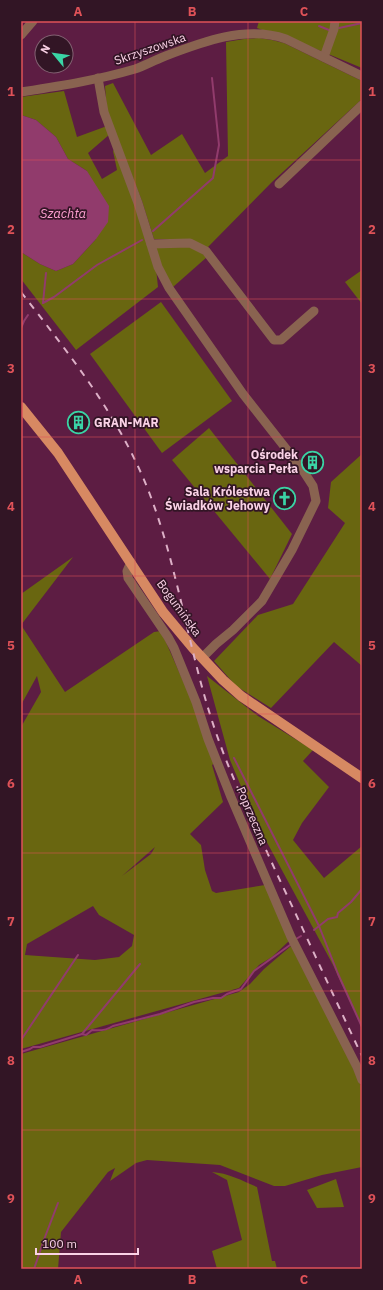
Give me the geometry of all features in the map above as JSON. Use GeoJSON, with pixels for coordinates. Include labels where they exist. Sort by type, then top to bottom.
{"type":"FeatureCollection","features":[{"type":"Feature","properties":{"kind":"main road","name":"Bogumińska"},"geometry":{"type":"LineString","coordinates":[[21,407],[58,453],[168,619],[202,658],[241,696],[362,778]]}},
{"type":"Feature","properties":{"kind":"street"},"geometry":{"type":"LineString","coordinates":[[21,35],[33,21]]}},
{"type":"Feature","properties":{"kind":"street"},"geometry":{"type":"LineString","coordinates":[[324,57],[334,29],[335,21]]}},
{"type":"Feature","properties":{"kind":"street","name":"Skrzyszowska"},"geometry":{"type":"LineString","coordinates":[[21,92],[98,78],[136,68],[211,40],[246,33],[263,33],[286,39],[362,76]]}},
{"type":"Feature","properties":{"kind":"street"},"geometry":{"type":"LineString","coordinates":[[98,78],[104,112],[138,203],[158,267],[169,288],[243,394],[302,468],[313,486],[316,501],[292,550],[262,601],[202,658]]}},
{"type":"Feature","properties":{"kind":"street"},"geometry":{"type":"LineString","coordinates":[[279,184],[362,105]]}},
{"type":"Feature","properties":{"kind":"street"},"geometry":{"type":"LineString","coordinates":[[151,244],[190,243],[206,251],[274,340],[281,340],[314,312]]}},
{"type":"Feature","properties":{"kind":"street","name":"Poprzeczna"},"geometry":{"type":"LineString","coordinates":[[131,562],[127,571],[128,578],[174,648],[196,702],[231,797],[285,923],[357,1067],[362,1080]]}},
{"type":"Feature","properties":{"kind":"shaded area"},"geometry":{"type":"Polygon","coordinates":[[[259,21],[362,21],[362,68],[316,49],[257,28],[259,21]]]}},
{"type":"Feature","properties":{"kind":"shaded area"},"geometry":{"type":"Polygon","coordinates":[[[259,38],[284,43],[362,81],[362,99],[272,182],[207,248],[190,239],[154,239],[142,201],[107,112],[105,86],[113,83],[151,155],[182,134],[205,173],[228,156],[226,42],[259,38]]]}},
{"type":"Feature","properties":{"kind":"shaded area"},"geometry":{"type":"Polygon","coordinates":[[[64,91],[77,137],[107,126],[110,134],[88,153],[102,179],[117,170],[113,151],[116,148],[156,268],[158,287],[76,350],[21,279],[21,252],[40,264],[56,271],[73,264],[96,239],[87,171],[68,159],[56,137],[36,120],[21,115],[21,97],[64,91]]]}},
{"type":"Feature","properties":{"kind":"shaded area"},"geometry":{"type":"Polygon","coordinates":[[[190,245],[207,257],[173,287],[161,266],[155,248],[190,245]]]}},
{"type":"Feature","properties":{"kind":"shaded area"},"geometry":{"type":"Polygon","coordinates":[[[362,270],[362,304],[345,282],[362,270]]]}},
{"type":"Feature","properties":{"kind":"shaded area"},"geometry":{"type":"Polygon","coordinates":[[[161,302],[232,401],[162,453],[90,354],[161,302]]]}},
{"type":"Feature","properties":{"kind":"shaded area"},"geometry":{"type":"Polygon","coordinates":[[[209,428],[292,534],[270,579],[172,460],[209,428]]]}},
{"type":"Feature","properties":{"kind":"shaded area"},"geometry":{"type":"Polygon","coordinates":[[[362,454],[362,666],[334,642],[271,708],[236,686],[214,661],[258,615],[293,604],[345,523],[328,508],[331,482],[362,454]]]}},
{"type":"Feature","properties":{"kind":"shaded area"},"geometry":{"type":"Polygon","coordinates":[[[73,557],[21,625],[21,594],[73,557]]]}},
{"type":"Feature","properties":{"kind":"shaded area"},"geometry":{"type":"Polygon","coordinates":[[[21,625],[65,692],[154,632],[161,631],[191,699],[215,763],[212,765],[223,802],[190,834],[201,845],[205,870],[212,891],[216,893],[265,885],[289,941],[272,957],[259,965],[239,988],[21,1049],[21,727],[41,692],[37,676],[21,705],[21,625]],[[155,847],[122,876],[151,854],[155,847]],[[93,906],[27,944],[25,955],[95,960],[119,957],[132,946],[134,935],[99,915],[93,906]]]}},
{"type":"Feature","properties":{"kind":"shaded area"},"geometry":{"type":"Polygon","coordinates":[[[207,676],[258,716],[313,750],[303,761],[329,787],[302,823],[293,840],[324,878],[362,846],[362,1028],[333,965],[256,822],[230,760],[207,676]]]}},
{"type":"Feature","properties":{"kind":"shaded area"},"geometry":{"type":"Polygon","coordinates":[[[291,946],[347,1055],[362,1088],[362,1167],[322,1175],[285,1186],[274,1186],[220,1165],[147,1160],[136,1163],[110,1181],[115,1168],[108,1172],[61,1232],[58,1269],[21,1269],[21,1054],[239,992],[250,984],[264,969],[291,946]]]}},
{"type":"Feature","properties":{"kind":"shaded area"},"geometry":{"type":"Polygon","coordinates":[[[212,1172],[230,1176],[257,1187],[272,1261],[275,1261],[277,1269],[217,1269],[212,1251],[242,1240],[227,1180],[212,1172]]]}},
{"type":"Feature","properties":{"kind":"shaded area"},"geometry":{"type":"Polygon","coordinates":[[[336,1179],[344,1207],[317,1208],[307,1190],[336,1179]]]}},
{"type":"Feature","properties":{"kind":"water","name":"Szachta"},"geometry":{"type":"Polygon","coordinates":[[[21,115],[36,120],[56,137],[68,159],[87,171],[109,206],[108,222],[96,239],[73,264],[56,271],[40,264],[21,252],[21,115]]]}},
{"type":"Feature","properties":{"kind":"waterway"},"geometry":{"type":"LineString","coordinates":[[339,28],[362,23]]}},
{"type":"Feature","properties":{"kind":"waterway"},"geometry":{"type":"LineString","coordinates":[[319,26],[329,30]]}},
{"type":"Feature","properties":{"kind":"waterway"},"geometry":{"type":"LineString","coordinates":[[153,231],[213,178],[219,145],[212,78]]}},
{"type":"Feature","properties":{"kind":"waterway"},"geometry":{"type":"LineString","coordinates":[[43,303],[54,297],[97,265],[142,240]]}},
{"type":"Feature","properties":{"kind":"waterway"},"geometry":{"type":"LineString","coordinates":[[43,303],[46,273]]}},
{"type":"Feature","properties":{"kind":"waterway"},"geometry":{"type":"LineString","coordinates":[[21,328],[28,315]]}},
{"type":"Feature","properties":{"kind":"waterway"},"geometry":{"type":"LineString","coordinates":[[234,758],[319,926],[338,974],[362,1027]]}},
{"type":"Feature","properties":{"kind":"waterway"},"geometry":{"type":"LineString","coordinates":[[314,930],[328,919],[337,917],[338,913],[351,902],[362,889]]}},
{"type":"Feature","properties":{"kind":"waterway"},"geometry":{"type":"LineString","coordinates":[[296,939],[301,936]]}},
{"type":"Feature","properties":{"kind":"waterway"},"geometry":{"type":"LineString","coordinates":[[21,1052],[33,1047],[40,1047],[82,1034],[86,1035],[92,1030],[106,1029],[160,1014],[194,1002],[221,998],[241,989],[254,971],[290,945]]}},
{"type":"Feature","properties":{"kind":"waterway"},"geometry":{"type":"LineString","coordinates":[[21,1040],[78,955]]}},
{"type":"Feature","properties":{"kind":"waterway"},"geometry":{"type":"LineString","coordinates":[[82,1034],[140,964]]}},
{"type":"Feature","properties":{"kind":"waterway"},"geometry":{"type":"LineString","coordinates":[[34,1269],[58,1203]]}},
{"type":"Feature","properties":{"kind":"railway"},"geometry":{"type":"LineString","coordinates":[[21,292],[91,385],[107,409],[135,460],[147,487],[168,550],[200,680],[209,712],[226,760],[276,872],[362,1056]]}},
{"type":"Feature","properties":{"kind":"place","name":"GRAN-MAR"},"geometry":{"type":"Point","coordinates":[79,423]}},
{"type":"Feature","properties":{"kind":"place","name":"Ośrodek wsparcia Perła"},"geometry":{"type":"Point","coordinates":[313,462]}},
{"type":"Feature","properties":{"kind":"place","name":"Sala Królestwa Świadków Jehowy"},"geometry":{"type":"Point","coordinates":[285,499]}}]}
